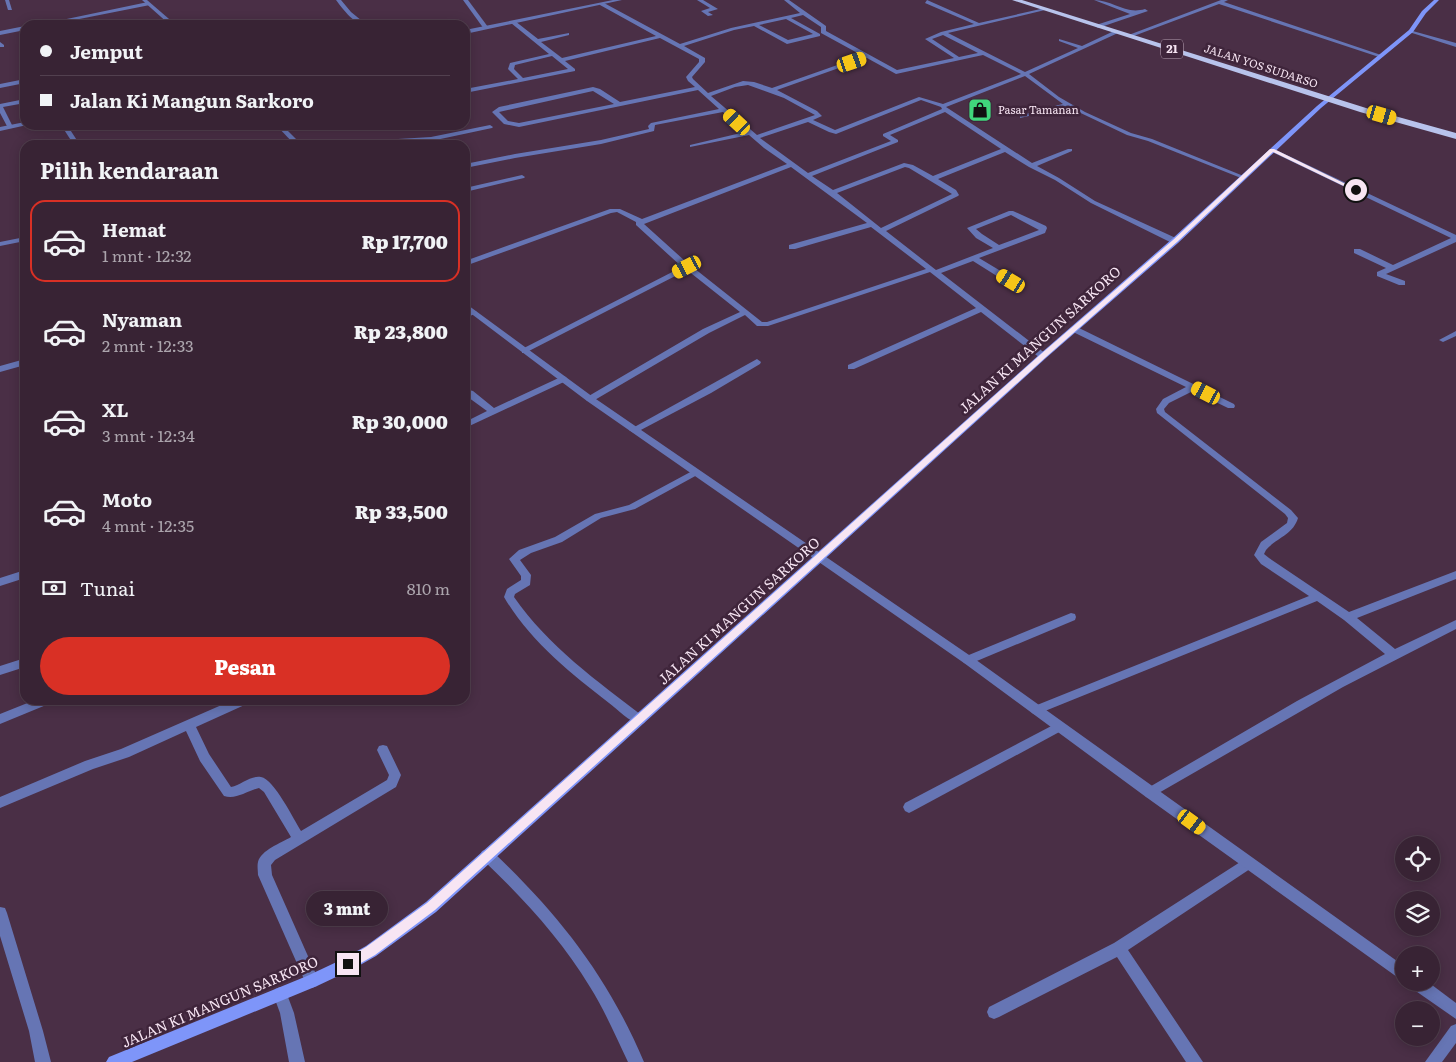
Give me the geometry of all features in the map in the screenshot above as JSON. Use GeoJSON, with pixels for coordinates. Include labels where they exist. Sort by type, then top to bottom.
{"type":"FeatureCollection","features":[{"type":"Feature","properties":{"kind":"highway","name":"JALAN YOS SUDARSO"},"geometry":{"type":"LineString","coordinates":[[1015,0],[1329,99]]}},
{"type":"Feature","properties":{"kind":"highway","name":"21"},"geometry":{"type":"LineString","coordinates":[[1329,99],[1456,136]]}},
{"type":"Feature","properties":{"kind":"main road","name":"JALAN KI MANGUN SARKORO"},"geometry":{"type":"LineString","coordinates":[[114,1062],[312,981],[370,951],[431,907],[821,558],[1043,356],[1175,241],[1272,150],[1410,31],[1424,12],[1437,0]]}},
{"type":"Feature","properties":{"kind":"street"},"geometry":{"type":"LineString","coordinates":[[7,0],[10,9]]}},
{"type":"Feature","properties":{"kind":"street"},"geometry":{"type":"LineString","coordinates":[[338,0],[358,20]]}},
{"type":"Feature","properties":{"kind":"street"},"geometry":{"type":"LineString","coordinates":[[465,0],[486,28]]}},
{"type":"Feature","properties":{"kind":"street"},"geometry":{"type":"LineString","coordinates":[[470,31],[620,0]]}},
{"type":"Feature","properties":{"kind":"street"},"geometry":{"type":"LineString","coordinates":[[699,0],[715,9],[704,11],[710,15]]}},
{"type":"Feature","properties":{"kind":"street"},"geometry":{"type":"LineString","coordinates":[[786,0],[824,27],[823,32],[896,72],[984,53]]}},
{"type":"Feature","properties":{"kind":"street"},"geometry":{"type":"LineString","coordinates":[[1096,0],[1134,14]]}},
{"type":"Feature","properties":{"kind":"street"},"geometry":{"type":"LineString","coordinates":[[1129,36],[1227,0]]}},
{"type":"Feature","properties":{"kind":"street"},"geometry":{"type":"LineString","coordinates":[[63,20],[146,1],[167,20]]}},
{"type":"Feature","properties":{"kind":"street"},"geometry":{"type":"LineString","coordinates":[[927,2],[978,24]]}},
{"type":"Feature","properties":{"kind":"street"},"geometry":{"type":"LineString","coordinates":[[1221,3],[1381,56]]}},
{"type":"Feature","properties":{"kind":"street"},"geometry":{"type":"LineString","coordinates":[[602,4],[703,60],[689,78],[752,136],[832,193],[1043,356]]}},
{"type":"Feature","properties":{"kind":"street"},"geometry":{"type":"LineString","coordinates":[[959,59],[928,39],[978,24],[1043,9]]}},
{"type":"Feature","properties":{"kind":"street"},"geometry":{"type":"LineString","coordinates":[[1098,26],[1145,11]]}},
{"type":"Feature","properties":{"kind":"street"},"geometry":{"type":"LineString","coordinates":[[679,46],[754,24],[801,14]]}},
{"type":"Feature","properties":{"kind":"street"},"geometry":{"type":"LineString","coordinates":[[754,24],[787,42],[818,35],[786,17]]}},
{"type":"Feature","properties":{"kind":"street"},"geometry":{"type":"LineString","coordinates":[[470,90],[573,70],[513,22]]}},
{"type":"Feature","properties":{"kind":"street"},"geometry":{"type":"LineString","coordinates":[[0,33],[20,29]]}},
{"type":"Feature","properties":{"kind":"street"},"geometry":{"type":"LineString","coordinates":[[1410,31],[1456,45]]}},
{"type":"Feature","properties":{"kind":"street"},"geometry":{"type":"LineString","coordinates":[[807,176],[896,142],[885,135],[1116,32]]}},
{"type":"Feature","properties":{"kind":"street"},"geometry":{"type":"LineString","coordinates":[[537,41],[567,34]]}},
{"type":"Feature","properties":{"kind":"street"},"geometry":{"type":"LineString","coordinates":[[943,34],[1025,74],[1068,105],[1129,134],[1150,140],[1243,177]]}},
{"type":"Feature","properties":{"kind":"street"},"geometry":{"type":"LineString","coordinates":[[562,60],[661,36]]}},
{"type":"Feature","properties":{"kind":"street"},"geometry":{"type":"LineString","coordinates":[[1061,40],[1081,47]]}},
{"type":"Feature","properties":{"kind":"street"},"geometry":{"type":"LineString","coordinates":[[521,79],[511,69],[512,64],[554,54]]}},
{"type":"Feature","properties":{"kind":"street"},"geometry":{"type":"LineString","coordinates":[[770,91],[868,56]]}},
{"type":"Feature","properties":{"kind":"street"},"geometry":{"type":"LineString","coordinates":[[0,80],[11,79],[15,83]]}},
{"type":"Feature","properties":{"kind":"street"},"geometry":{"type":"LineString","coordinates":[[0,86],[20,82]]}},
{"type":"Feature","properties":{"kind":"street"},"geometry":{"type":"LineString","coordinates":[[692,146],[752,136],[818,116],[816,112],[747,82],[707,95]]}},
{"type":"Feature","properties":{"kind":"street"},"geometry":{"type":"LineString","coordinates":[[618,104],[598,90],[593,89],[499,109],[495,112],[506,122],[514,125],[699,88]]}},
{"type":"Feature","properties":{"kind":"street"},"geometry":{"type":"LineString","coordinates":[[808,120],[836,132],[922,98],[944,108],[1005,150],[1108,211],[1175,241]]}},
{"type":"Feature","properties":{"kind":"street"},"geometry":{"type":"LineString","coordinates":[[10,127],[0,106],[20,102]]}},
{"type":"Feature","properties":{"kind":"street"},"geometry":{"type":"LineString","coordinates":[[1022,117],[1068,105]]}},
{"type":"Feature","properties":{"kind":"street"},"geometry":{"type":"LineString","coordinates":[[470,165],[514,156],[545,153],[624,137],[652,130],[651,126],[654,124],[724,110]]}},
{"type":"Feature","properties":{"kind":"street"},"geometry":{"type":"LineString","coordinates":[[0,130],[20,125]]}},
{"type":"Feature","properties":{"kind":"street"},"geometry":{"type":"LineString","coordinates":[[424,140],[490,127]]}},
{"type":"Feature","properties":{"kind":"street"},"geometry":{"type":"LineString","coordinates":[[284,130],[294,140]]}},
{"type":"Feature","properties":{"kind":"street"},"geometry":{"type":"LineString","coordinates":[[933,179],[1005,150]]}},
{"type":"Feature","properties":{"kind":"street"},"geometry":{"type":"LineString","coordinates":[[1031,166],[1070,150]]}},
{"type":"Feature","properties":{"kind":"street"},"geometry":{"type":"LineString","coordinates":[[1272,150],[1456,239]]}},
{"type":"Feature","properties":{"kind":"street"},"geometry":{"type":"LineString","coordinates":[[470,262],[610,211],[618,210],[640,222],[791,165]]}},
{"type":"Feature","properties":{"kind":"street"},"geometry":{"type":"LineString","coordinates":[[832,193],[904,165],[911,166],[956,195],[880,231]]}},
{"type":"Feature","properties":{"kind":"street"},"geometry":{"type":"LineString","coordinates":[[470,189],[522,177]]}},
{"type":"Feature","properties":{"kind":"street"},"geometry":{"type":"LineString","coordinates":[[640,222],[639,226],[687,267],[760,324],[768,324],[974,258],[999,248],[1043,228],[1011,212],[971,228],[979,236],[999,248]]}},
{"type":"Feature","properties":{"kind":"street"},"geometry":{"type":"LineString","coordinates":[[792,247],[872,224]]}},
{"type":"Feature","properties":{"kind":"street"},"geometry":{"type":"LineString","coordinates":[[1402,283],[1380,274],[1456,239]]}},
{"type":"Feature","properties":{"kind":"street"},"geometry":{"type":"LineString","coordinates":[[0,244],[20,240]]}},
{"type":"Feature","properties":{"kind":"street"},"geometry":{"type":"LineString","coordinates":[[1357,251],[1392,268]]}},
{"type":"Feature","properties":{"kind":"street"},"geometry":{"type":"LineString","coordinates":[[974,258],[1011,281]]}},
{"type":"Feature","properties":{"kind":"street"},"geometry":{"type":"LineString","coordinates":[[525,351],[687,267]]}},
{"type":"Feature","properties":{"kind":"street"},"geometry":{"type":"LineString","coordinates":[[851,367],[980,309]]}},
{"type":"Feature","properties":{"kind":"street"},"geometry":{"type":"LineString","coordinates":[[470,312],[634,430],[968,660],[1150,793],[1395,968]]}},
{"type":"Feature","properties":{"kind":"street"},"geometry":{"type":"LineString","coordinates":[[590,399],[706,331],[746,312]]}},
{"type":"Feature","properties":{"kind":"street"},"geometry":{"type":"LineString","coordinates":[[1074,329],[1231,406]]}},
{"type":"Feature","properties":{"kind":"street"},"geometry":{"type":"LineString","coordinates":[[1443,340],[1456,333]]}},
{"type":"Feature","properties":{"kind":"street"},"geometry":{"type":"LineString","coordinates":[[634,430],[708,391],[757,362]]}},
{"type":"Feature","properties":{"kind":"street"},"geometry":{"type":"LineString","coordinates":[[0,369],[20,363]]}},
{"type":"Feature","properties":{"kind":"street"},"geometry":{"type":"LineString","coordinates":[[470,423],[563,379]]}},
{"type":"Feature","properties":{"kind":"street"},"geometry":{"type":"LineString","coordinates":[[1194,387],[1166,401],[1160,409],[1161,412],[1288,512],[1292,518],[1292,523],[1261,548],[1259,554],[1265,561],[1348,617],[1393,654]]}},
{"type":"Feature","properties":{"kind":"street"},"geometry":{"type":"LineString","coordinates":[[470,393],[493,412]]}},
{"type":"Feature","properties":{"kind":"street"},"geometry":{"type":"LineString","coordinates":[[640,720],[583,677],[538,633],[514,606],[509,598],[511,592],[526,582],[526,575],[514,559],[525,551],[553,542],[604,514],[632,507],[696,472]]}},
{"type":"Feature","properties":{"kind":"street"},"geometry":{"type":"LineString","coordinates":[[1348,617],[1456,575]]}},
{"type":"Feature","properties":{"kind":"street"},"geometry":{"type":"LineString","coordinates":[[0,582],[20,576]]}},
{"type":"Feature","properties":{"kind":"street"},"geometry":{"type":"LineString","coordinates":[[1036,710],[1317,597]]}},
{"type":"Feature","properties":{"kind":"street"},"geometry":{"type":"LineString","coordinates":[[968,660],[1070,617]]}},
{"type":"Feature","properties":{"kind":"street"},"geometry":{"type":"LineString","coordinates":[[1150,793],[1237,741],[1393,654],[1456,624]]}},
{"type":"Feature","properties":{"kind":"street"},"geometry":{"type":"LineString","coordinates":[[0,671],[20,664]]}},
{"type":"Feature","properties":{"kind":"street"},"geometry":{"type":"LineString","coordinates":[[0,719],[35,705]]}},
{"type":"Feature","properties":{"kind":"street"},"geometry":{"type":"LineString","coordinates":[[0,803],[89,765],[125,753],[234,705]]}},
{"type":"Feature","properties":{"kind":"street"},"geometry":{"type":"LineString","coordinates":[[189,724],[204,758],[228,792],[238,791],[254,782],[261,782],[268,788],[299,839]]}},
{"type":"Feature","properties":{"kind":"street"},"geometry":{"type":"LineString","coordinates":[[909,807],[1059,727]]}},
{"type":"Feature","properties":{"kind":"street"},"geometry":{"type":"LineString","coordinates":[[312,981],[265,875],[264,863],[270,856],[392,783],[395,775],[383,750]]}},
{"type":"Feature","properties":{"kind":"street"},"geometry":{"type":"LineString","coordinates":[[487,855],[515,881],[573,949],[597,984],[636,1062]]}},
{"type":"Feature","properties":{"kind":"street"},"geometry":{"type":"LineString","coordinates":[[994,1012],[1119,948],[1248,862]]}},
{"type":"Feature","properties":{"kind":"street"},"geometry":{"type":"LineString","coordinates":[[0,913],[36,1031],[43,1062]]}},
{"type":"Feature","properties":{"kind":"street"},"geometry":{"type":"LineString","coordinates":[[1119,948],[1195,1062]]}},
{"type":"Feature","properties":{"kind":"street"},"geometry":{"type":"LineString","coordinates":[[1427,991],[1456,1012]]}},
{"type":"Feature","properties":{"kind":"street"},"geometry":{"type":"LineString","coordinates":[[280,994],[287,1013],[297,1062]]}},
{"type":"Feature","properties":{"kind":"street"},"geometry":{"type":"LineString","coordinates":[[1433,1062],[1456,1031]]}},
{"type":"Feature","properties":{"kind":"place","name":"Pasar Tamanan"},"geometry":{"type":"Point","coordinates":[980,110]}},
{"type":"Feature","properties":{"kind":"route"},"geometry":{"type":"LineString","coordinates":[[348,964],[370,951],[431,907],[487,855],[677,688],[1043,356],[1175,241],[1272,150],[1356,190]]}}]}
